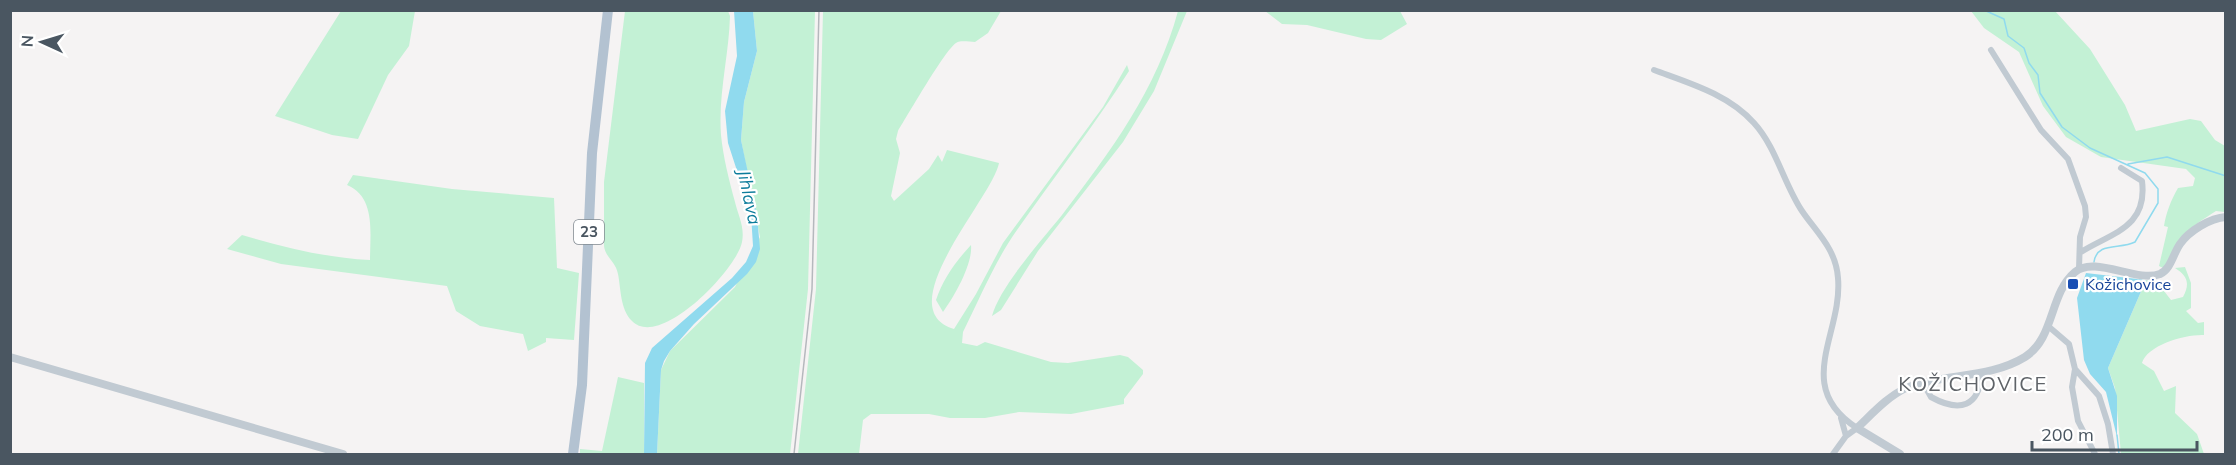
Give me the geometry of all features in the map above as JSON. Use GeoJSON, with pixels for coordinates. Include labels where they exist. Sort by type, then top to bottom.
{"type":"FeatureCollection","features":[{"type":"Feature","properties":{"kind":"main road","name":"23"},"geometry":{"type":"LineString","coordinates":[[573,454],[583,371],[592,146],[608,10]]}},
{"type":"Feature","properties":{"kind":"street"},"geometry":{"type":"LineString","coordinates":[[1833,454],[1846,436],[1892,396],[1923,382],[1982,373],[2026,356],[2040,344],[2068,280],[2079,268],[2080,237],[2086,217],[2085,206],[2068,159],[2040,130],[1991,50]]}},
{"type":"Feature","properties":{"kind":"street"},"geometry":{"type":"LineString","coordinates":[[1654,70],[1710,90],[1754,123],[1802,210],[1834,256],[1839,279],[1826,347],[1824,381],[1846,436]]}},
{"type":"Feature","properties":{"kind":"street"},"geometry":{"type":"LineString","coordinates":[[2081,252],[2122,231],[2130,223],[2142,201],[2142,181],[2121,168]]}},
{"type":"Feature","properties":{"kind":"street"},"geometry":{"type":"LineString","coordinates":[[2079,268],[2093,267],[2151,276],[2161,273],[2168,267],[2179,245],[2187,236],[2213,219],[2226,217]]}},
{"type":"Feature","properties":{"kind":"street"},"geometry":{"type":"LineString","coordinates":[[2048,326],[2069,344],[2075,369],[2072,387],[2078,421],[2095,454]]}},
{"type":"Feature","properties":{"kind":"street"},"geometry":{"type":"LineString","coordinates":[[10,357],[343,454]]}},
{"type":"Feature","properties":{"kind":"street"},"geometry":{"type":"LineString","coordinates":[[2075,369],[2099,396],[2108,424],[2113,454]]}},
{"type":"Feature","properties":{"kind":"street"},"geometry":{"type":"LineString","coordinates":[[1923,382],[1931,397],[1960,405],[1969,403],[1980,392],[1982,373]]}},
{"type":"Feature","properties":{"kind":"street"},"geometry":{"type":"LineString","coordinates":[[1840,417],[1900,454]]}},
{"type":"Feature","properties":{"kind":"green space"},"geometry":{"type":"Polygon","coordinates":[[[341,11],[415,11],[409,46],[388,75],[358,139],[332,135],[275,116],[341,11]]]}},
{"type":"Feature","properties":{"kind":"green space"},"geometry":{"type":"Polygon","coordinates":[[[625,11],[728,11],[730,16],[720,120],[726,168],[742,226],[742,242],[727,270],[696,302],[678,316],[660,325],[645,327],[632,321],[625,311],[617,270],[604,246],[604,182],[625,11]]]}},
{"type":"Feature","properties":{"kind":"green space"},"geometry":{"type":"Polygon","coordinates":[[[753,11],[815,11],[808,289],[790,454],[657,454],[661,370],[670,351],[735,287],[760,237],[741,140],[744,102],[757,51],[753,11]]]}},
{"type":"Feature","properties":{"kind":"green space"},"geometry":{"type":"Polygon","coordinates":[[[823,11],[1001,11],[988,33],[975,42],[958,42],[951,48],[898,131],[896,139],[900,153],[891,196],[894,201],[929,169],[938,155],[942,162],[947,150],[999,163],[993,179],[949,251],[937,277],[932,299],[936,318],[954,329],[1003,243],[1103,107],[1127,65],[1129,71],[1116,91],[1002,254],[963,332],[962,343],[977,346],[985,342],[1051,362],[1068,363],[1120,355],[1128,357],[1143,370],[1143,374],[1124,399],[1124,404],[1071,414],[1019,412],[985,418],[950,418],[929,414],[871,414],[863,420],[859,454],[798,454],[816,289],[823,11]]]}},
{"type":"Feature","properties":{"kind":"green space"},"geometry":{"type":"Polygon","coordinates":[[[1178,11],[1187,11],[1154,91],[1123,142],[1038,251],[1001,310],[992,316],[996,304],[1012,277],[1062,215],[1115,143],[1158,67],[1178,11]]]}},
{"type":"Feature","properties":{"kind":"green space"},"geometry":{"type":"Polygon","coordinates":[[[1265,11],[1400,11],[1407,24],[1381,40],[1366,39],[1307,25],[1282,24],[1265,11]]]}},
{"type":"Feature","properties":{"kind":"green space"},"geometry":{"type":"Polygon","coordinates":[[[1971,11],[2055,11],[2090,49],[2125,105],[2136,131],[2190,119],[2201,121],[2215,140],[2225,146],[2225,212],[2216,211],[2190,229],[2175,248],[2165,269],[2159,266],[2168,227],[2164,226],[2167,211],[2178,188],[2193,186],[2195,178],[2186,169],[2101,157],[2066,137],[2043,106],[2019,52],[1984,28],[1971,11]]]}},
{"type":"Feature","properties":{"kind":"green space"},"geometry":{"type":"Polygon","coordinates":[[[353,175],[452,189],[554,198],[557,268],[579,273],[574,340],[546,338],[546,342],[528,351],[523,334],[480,326],[456,311],[447,286],[281,264],[227,249],[242,235],[289,248],[370,260],[370,228],[367,207],[363,198],[347,185],[353,175]]]}},
{"type":"Feature","properties":{"kind":"green space"},"geometry":{"type":"Polygon","coordinates":[[[971,245],[966,271],[943,312],[936,300],[939,292],[950,271],[971,245]]]}},
{"type":"Feature","properties":{"kind":"green space"},"geometry":{"type":"Polygon","coordinates":[[[2185,267],[2191,283],[2191,308],[2186,311],[2198,323],[2204,322],[2204,335],[2187,336],[2159,346],[2145,357],[2142,363],[2154,371],[2164,391],[2176,386],[2175,413],[2197,434],[2204,454],[2121,454],[2115,388],[2108,368],[2146,280],[2157,282],[2171,300],[2183,297],[2187,284],[2183,274],[2175,268],[2185,267]]]}},
{"type":"Feature","properties":{"kind":"green space"},"geometry":{"type":"Polygon","coordinates":[[[618,377],[644,383],[644,454],[580,454],[580,449],[602,451],[618,377]]]}},
{"type":"Feature","properties":{"kind":"water","name":"Jihlava"},"geometry":{"type":"Polygon","coordinates":[[[734,11],[753,11],[757,51],[744,102],[741,140],[757,215],[760,249],[756,262],[747,274],[694,324],[664,361],[661,370],[657,454],[644,454],[645,363],[652,348],[732,278],[746,262],[753,246],[751,214],[728,143],[725,111],[737,56],[734,11]]]}},
{"type":"Feature","properties":{"kind":"water"},"geometry":{"type":"Polygon","coordinates":[[[2086,273],[2146,280],[2108,368],[2117,396],[2117,437],[2106,392],[2090,374],[2084,360],[2077,298],[2086,273]]]}},
{"type":"Feature","properties":{"kind":"waterway"},"geometry":{"type":"LineString","coordinates":[[1984,10],[2004,19],[2008,36],[2024,48],[2029,63],[2038,75],[2040,93],[2062,127],[2090,148],[2145,173],[2158,189],[2158,203],[2135,242],[2104,249],[2096,255],[2094,262]]}},
{"type":"Feature","properties":{"kind":"waterway"},"geometry":{"type":"LineString","coordinates":[[2128,164],[2167,157],[2226,176]]}},
{"type":"Feature","properties":{"kind":"waterway"},"geometry":{"type":"LineString","coordinates":[[2117,435],[2119,454]]}},
{"type":"Feature","properties":{"kind":"railway"},"geometry":{"type":"LineString","coordinates":[[794,454],[812,289],[819,10]]}},
{"type":"Feature","properties":{"kind":"place","name":"Kožichovice"},"geometry":{"type":"Point","coordinates":[2073,284]}},
{"type":"Feature","properties":{"kind":"district","name":"KOŽICHOVICE"},"geometry":{"type":"Point","coordinates":[1973,384]}}]}
